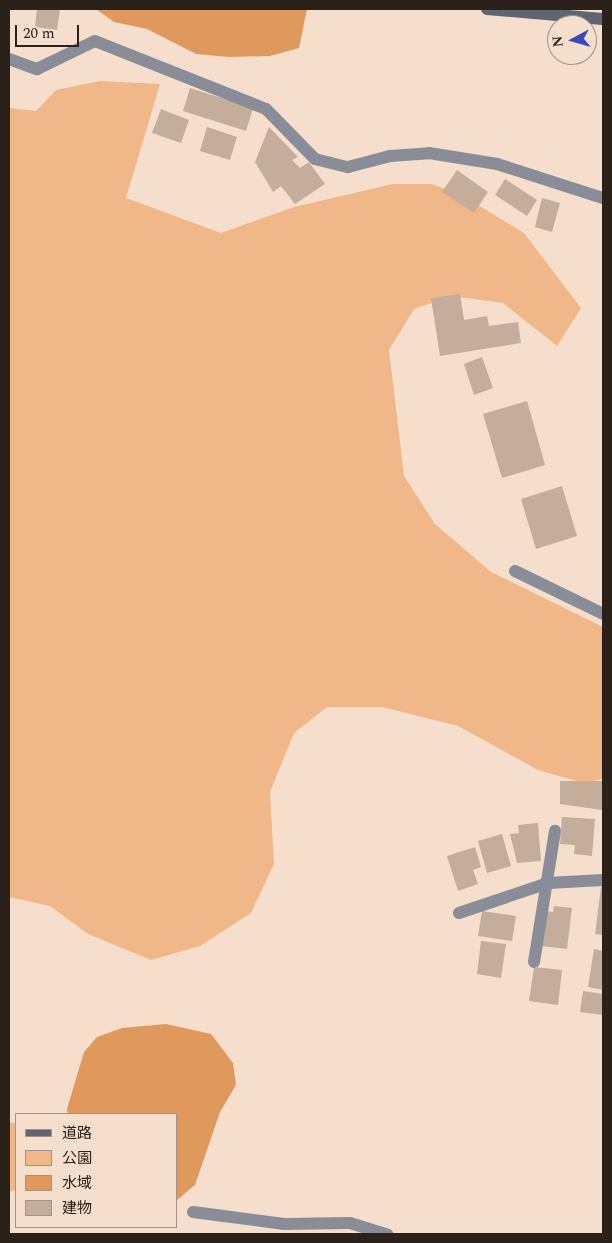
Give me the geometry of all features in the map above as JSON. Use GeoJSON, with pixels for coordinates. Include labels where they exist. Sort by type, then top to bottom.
{"type":"FeatureCollection","features":[{"type":"Feature","properties":{"kind":"street"},"geometry":{"type":"LineString","coordinates":[[490,9],[603,19]]}},
{"type":"Feature","properties":{"kind":"street"},"geometry":{"type":"LineString","coordinates":[[9,59],[37,69],[95,41],[266,109],[315,159],[348,167],[390,156],[429,153],[497,164],[603,198]]}},
{"type":"Feature","properties":{"kind":"street"},"geometry":{"type":"LineString","coordinates":[[516,571],[603,614]]}},
{"type":"Feature","properties":{"kind":"street"},"geometry":{"type":"LineString","coordinates":[[534,962],[555,831]]}},
{"type":"Feature","properties":{"kind":"street"},"geometry":{"type":"LineString","coordinates":[[459,913],[548,883],[603,880]]}},
{"type":"Feature","properties":{"kind":"street"},"geometry":{"type":"LineString","coordinates":[[193,1212],[284,1224],[350,1223],[387,1234]]}},
{"type":"Feature","properties":{"kind":"green space"},"geometry":{"type":"Polygon","coordinates":[[[100,81],[160,84],[126,198],[221,233],[294,207],[393,184],[431,184],[460,194],[524,233],[581,308],[557,346],[503,303],[452,296],[414,309],[389,350],[404,476],[435,524],[491,572],[603,627],[603,779],[583,783],[538,770],[458,726],[382,707],[327,707],[294,733],[270,792],[274,864],[251,913],[200,946],[151,960],[88,934],[50,906],[9,897],[9,108],[36,111],[56,90],[100,81]]]}},
{"type":"Feature","properties":{"kind":"green space"},"geometry":{"type":"Polygon","coordinates":[[[9,1122],[15,1124],[15,1190],[9,1192],[9,1122]]]}},
{"type":"Feature","properties":{"kind":"water"},"geometry":{"type":"Polygon","coordinates":[[[96,9],[307,9],[299,48],[270,56],[229,57],[196,54],[147,29],[114,22],[96,9]]]}},
{"type":"Feature","properties":{"kind":"water"},"geometry":{"type":"Polygon","coordinates":[[[166,1024],[211,1034],[233,1063],[236,1085],[220,1112],[195,1185],[178,1199],[178,1113],[68,1113],[67,1109],[84,1052],[97,1037],[122,1028],[166,1024]]]}},
{"type":"Feature","properties":{"kind":"building"},"geometry":{"type":"Polygon","coordinates":[[[37,9],[60,9],[57,30],[35,27],[37,9]]]}},
{"type":"Feature","properties":{"kind":"building"},"geometry":{"type":"Polygon","coordinates":[[[190,88],[253,108],[246,131],[183,111],[190,88]]]}},
{"type":"Feature","properties":{"kind":"building"},"geometry":{"type":"Polygon","coordinates":[[[161,109],[189,120],[181,143],[152,133],[161,109]]]}},
{"type":"Feature","properties":{"kind":"building"},"geometry":{"type":"Polygon","coordinates":[[[207,127],[237,137],[230,160],[200,151],[207,127]]]}},
{"type":"Feature","properties":{"kind":"building"},"geometry":{"type":"Polygon","coordinates":[[[269,127],[298,157],[292,160],[300,168],[309,162],[325,184],[295,204],[281,186],[273,192],[255,162],[269,127]]]}},
{"type":"Feature","properties":{"kind":"building"},"geometry":{"type":"Polygon","coordinates":[[[457,170],[488,192],[474,213],[442,192],[457,170]]]}},
{"type":"Feature","properties":{"kind":"building"},"geometry":{"type":"Polygon","coordinates":[[[505,179],[537,200],[527,216],[495,195],[505,179]]]}},
{"type":"Feature","properties":{"kind":"building"},"geometry":{"type":"Polygon","coordinates":[[[542,198],[560,203],[552,232],[535,227],[542,198]]]}},
{"type":"Feature","properties":{"kind":"building"},"geometry":{"type":"Polygon","coordinates":[[[460,294],[464,320],[487,316],[489,326],[518,322],[521,343],[440,356],[431,298],[460,294]]]}},
{"type":"Feature","properties":{"kind":"building"},"geometry":{"type":"Polygon","coordinates":[[[482,357],[493,388],[474,395],[464,364],[482,357]]]}},
{"type":"Feature","properties":{"kind":"building"},"geometry":{"type":"Polygon","coordinates":[[[527,401],[545,465],[502,478],[483,414],[527,401]]]}},
{"type":"Feature","properties":{"kind":"building"},"geometry":{"type":"Polygon","coordinates":[[[562,486],[577,536],[536,549],[521,499],[562,486]]]}},
{"type":"Feature","properties":{"kind":"building"},"geometry":{"type":"Polygon","coordinates":[[[560,781],[603,781],[602,810],[560,804],[560,781]]]}},
{"type":"Feature","properties":{"kind":"building"},"geometry":{"type":"Polygon","coordinates":[[[562,817],[595,819],[592,856],[574,854],[575,845],[560,844],[562,817]]]}},
{"type":"Feature","properties":{"kind":"building"},"geometry":{"type":"Polygon","coordinates":[[[538,823],[541,861],[517,863],[510,834],[519,833],[518,825],[538,823]]]}},
{"type":"Feature","properties":{"kind":"building"},"geometry":{"type":"Polygon","coordinates":[[[502,834],[511,866],[487,873],[478,841],[502,834]]]}},
{"type":"Feature","properties":{"kind":"building"},"geometry":{"type":"Polygon","coordinates":[[[475,847],[481,867],[473,870],[478,884],[458,891],[447,856],[475,847]]]}},
{"type":"Feature","properties":{"kind":"building"},"geometry":{"type":"Polygon","coordinates":[[[601,887],[603,887],[603,935],[595,934],[601,887]]]}},
{"type":"Feature","properties":{"kind":"building"},"geometry":{"type":"Polygon","coordinates":[[[554,906],[572,908],[567,949],[541,946],[545,911],[553,912],[554,906]]]}},
{"type":"Feature","properties":{"kind":"building"},"geometry":{"type":"Polygon","coordinates":[[[482,911],[516,916],[512,941],[478,936],[482,911]]]}},
{"type":"Feature","properties":{"kind":"building"},"geometry":{"type":"Polygon","coordinates":[[[481,941],[506,944],[501,978],[477,974],[481,941]]]}},
{"type":"Feature","properties":{"kind":"building"},"geometry":{"type":"Polygon","coordinates":[[[594,949],[603,951],[603,990],[588,987],[594,949]]]}},
{"type":"Feature","properties":{"kind":"building"},"geometry":{"type":"Polygon","coordinates":[[[534,967],[562,970],[558,1005],[529,1001],[534,967]]]}},
{"type":"Feature","properties":{"kind":"building"},"geometry":{"type":"Polygon","coordinates":[[[583,991],[603,994],[603,1015],[580,1012],[583,991]]]}}]}
